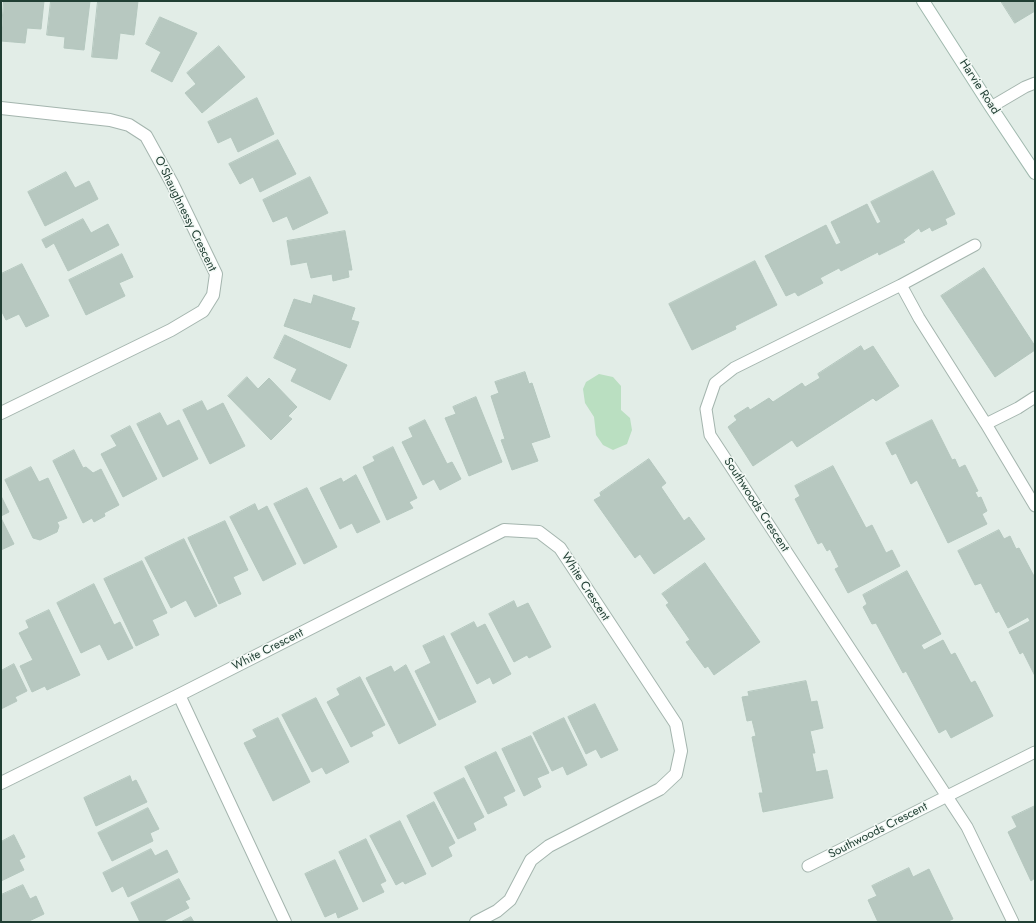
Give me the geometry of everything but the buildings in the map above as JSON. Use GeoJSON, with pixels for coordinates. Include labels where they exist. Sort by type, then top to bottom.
{"type":"FeatureCollection","features":[{"type":"Feature","properties":{"kind":"street","name":"Harvie Road"},"geometry":{"type":"LineString","coordinates":[[923,1],[1035,172]]}},
{"type":"Feature","properties":{"kind":"street","name":"O'Shaughnessy Crescent"},"geometry":{"type":"LineString","coordinates":[[1,108],[110,120],[129,125],[146,136],[173,186],[216,274],[213,295],[203,311],[171,330],[1,413]]}},
{"type":"Feature","properties":{"kind":"street","name":"White Crescent"},"geometry":{"type":"LineString","coordinates":[[1,783],[179,695],[504,530],[539,532],[560,548],[676,724],[681,751],[676,774],[660,789],[549,846],[531,860],[510,900],[497,911],[476,922]]}},
{"type":"Feature","properties":{"kind":"street"},"geometry":{"type":"LineString","coordinates":[[179,695],[286,922]]}},
{"type":"Feature","properties":{"kind":"lane"},"geometry":{"type":"LineString","coordinates":[[991,107],[1025,87],[1035,83]]}},
{"type":"Feature","properties":{"kind":"lane","name":"Southwoods Crescent"},"geometry":{"type":"LineString","coordinates":[[975,245],[901,285],[734,368],[714,382],[706,409],[710,436],[968,827],[1013,922]]}},
{"type":"Feature","properties":{"kind":"lane"},"geometry":{"type":"LineString","coordinates":[[901,285],[919,318],[986,424],[1035,506]]}},
{"type":"Feature","properties":{"kind":"lane"},"geometry":{"type":"LineString","coordinates":[[986,424],[1035,398]]}},
{"type":"Feature","properties":{"kind":"lane","name":"Southwoods Crescent"},"geometry":{"type":"LineString","coordinates":[[808,866],[1035,752]]}},
{"type":"Feature","properties":{"kind":"green space"},"geometry":{"type":"Polygon","coordinates":[[[599,374],[613,377],[621,386],[621,410],[630,418],[632,430],[627,444],[613,450],[603,445],[596,435],[594,417],[585,403],[583,389],[586,382],[599,374]]]}}]}
